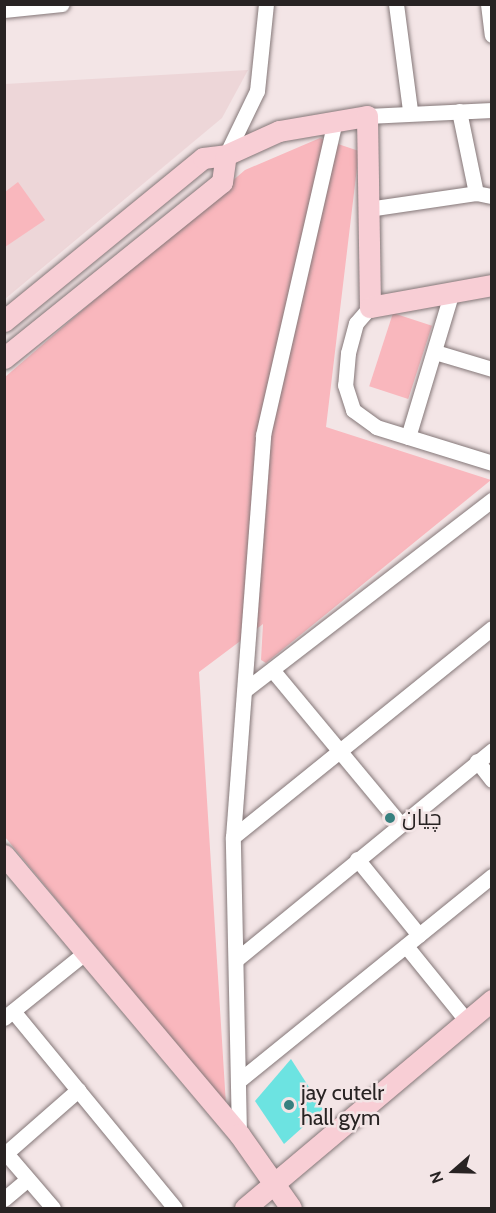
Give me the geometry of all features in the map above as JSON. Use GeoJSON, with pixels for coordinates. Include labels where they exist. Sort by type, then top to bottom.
{"type":"FeatureCollection","features":[{"type":"Feature","properties":{"kind":"street"},"geometry":{"type":"LineString","coordinates":[[4,10],[62,4]]}},
{"type":"Feature","properties":{"kind":"street"},"geometry":{"type":"LineString","coordinates":[[4,358],[222,182],[226,155],[257,91],[266,4]]}},
{"type":"Feature","properties":{"kind":"street"},"geometry":{"type":"LineString","coordinates":[[396,4],[410,111]]}},
{"type":"Feature","properties":{"kind":"street"},"geometry":{"type":"LineString","coordinates":[[488,4],[492,35]]}},
{"type":"Feature","properties":{"kind":"street"},"geometry":{"type":"LineString","coordinates":[[4,321],[202,158],[226,155],[279,131],[335,121],[410,111],[492,110]]}},
{"type":"Feature","properties":{"kind":"street"},"geometry":{"type":"LineString","coordinates":[[368,209],[484,195],[459,111]]}},
{"type":"Feature","properties":{"kind":"street"},"geometry":{"type":"LineString","coordinates":[[367,116],[370,307],[352,334],[347,399],[364,420],[408,437],[492,463]]}},
{"type":"Feature","properties":{"kind":"street"},"geometry":{"type":"LineString","coordinates":[[239,1134],[241,1079],[233,837],[263,435],[335,121]]}},
{"type":"Feature","properties":{"kind":"street"},"geometry":{"type":"LineString","coordinates":[[370,307],[492,285]]}},
{"type":"Feature","properties":{"kind":"street"},"geometry":{"type":"LineString","coordinates":[[408,437],[452,291]]}},
{"type":"Feature","properties":{"kind":"street"},"geometry":{"type":"LineString","coordinates":[[435,352],[492,369]]}},
{"type":"Feature","properties":{"kind":"street"},"geometry":{"type":"LineString","coordinates":[[245,690],[274,672],[492,500]]}},
{"type":"Feature","properties":{"kind":"street"},"geometry":{"type":"LineString","coordinates":[[233,837],[492,628]]}},
{"type":"Feature","properties":{"kind":"street"},"geometry":{"type":"LineString","coordinates":[[274,672],[337,753],[400,824]]}},
{"type":"Feature","properties":{"kind":"street"},"geometry":{"type":"LineString","coordinates":[[237,959],[492,750]]}},
{"type":"Feature","properties":{"kind":"street"},"geometry":{"type":"LineString","coordinates":[[477,761],[492,780]]}},
{"type":"Feature","properties":{"kind":"street"},"geometry":{"type":"LineString","coordinates":[[4,855],[239,1134],[294,1206]]}},
{"type":"Feature","properties":{"kind":"street"},"geometry":{"type":"LineString","coordinates":[[357,859],[419,935]]}},
{"type":"Feature","properties":{"kind":"street"},"geometry":{"type":"LineString","coordinates":[[241,1079],[492,876]]}},
{"type":"Feature","properties":{"kind":"street"},"geometry":{"type":"LineString","coordinates":[[406,946],[466,1020]]}},
{"type":"Feature","properties":{"kind":"street"},"geometry":{"type":"LineString","coordinates":[[87,951],[9,1015],[78,1090],[175,1209]]}},
{"type":"Feature","properties":{"kind":"street"},"geometry":{"type":"LineString","coordinates":[[245,1209],[492,1000]]}},
{"type":"Feature","properties":{"kind":"street"},"geometry":{"type":"LineString","coordinates":[[52,1209],[5,1152],[78,1090]]}},
{"type":"Feature","properties":{"kind":"street"},"geometry":{"type":"LineString","coordinates":[[4,1198],[28,1179]]}},
{"type":"Feature","properties":{"kind":"shaded area"},"geometry":{"type":"Polygon","coordinates":[[[248,70],[222,118],[5,299],[5,84],[248,70]]]}},
{"type":"Feature","properties":{"kind":"shaded area"},"geometry":{"type":"Polygon","coordinates":[[[320,138],[359,151],[326,427],[491,480],[266,663],[261,660],[263,624],[199,672],[226,1105],[5,837],[5,377],[245,170],[320,138]]]}},
{"type":"Feature","properties":{"kind":"shaded area"},"geometry":{"type":"Polygon","coordinates":[[[18,182],[45,220],[5,247],[5,192],[18,182]]]}},
{"type":"Feature","properties":{"kind":"shaded area"},"geometry":{"type":"Polygon","coordinates":[[[393,313],[432,326],[408,399],[369,386],[393,313]]]}},
{"type":"Feature","properties":{"kind":"building","name":"jay cutelr hall gym"},"geometry":{"type":"Polygon","coordinates":[[[291,1059],[323,1109],[284,1144],[255,1101],[291,1059]]]}},
{"type":"Feature","properties":{"kind":"place","name":"چيان"},"geometry":{"type":"Point","coordinates":[390,818]}},
{"type":"Feature","properties":{"kind":"place","name":"jay cutelr hall gym"},"geometry":{"type":"Point","coordinates":[289,1105]}}]}
